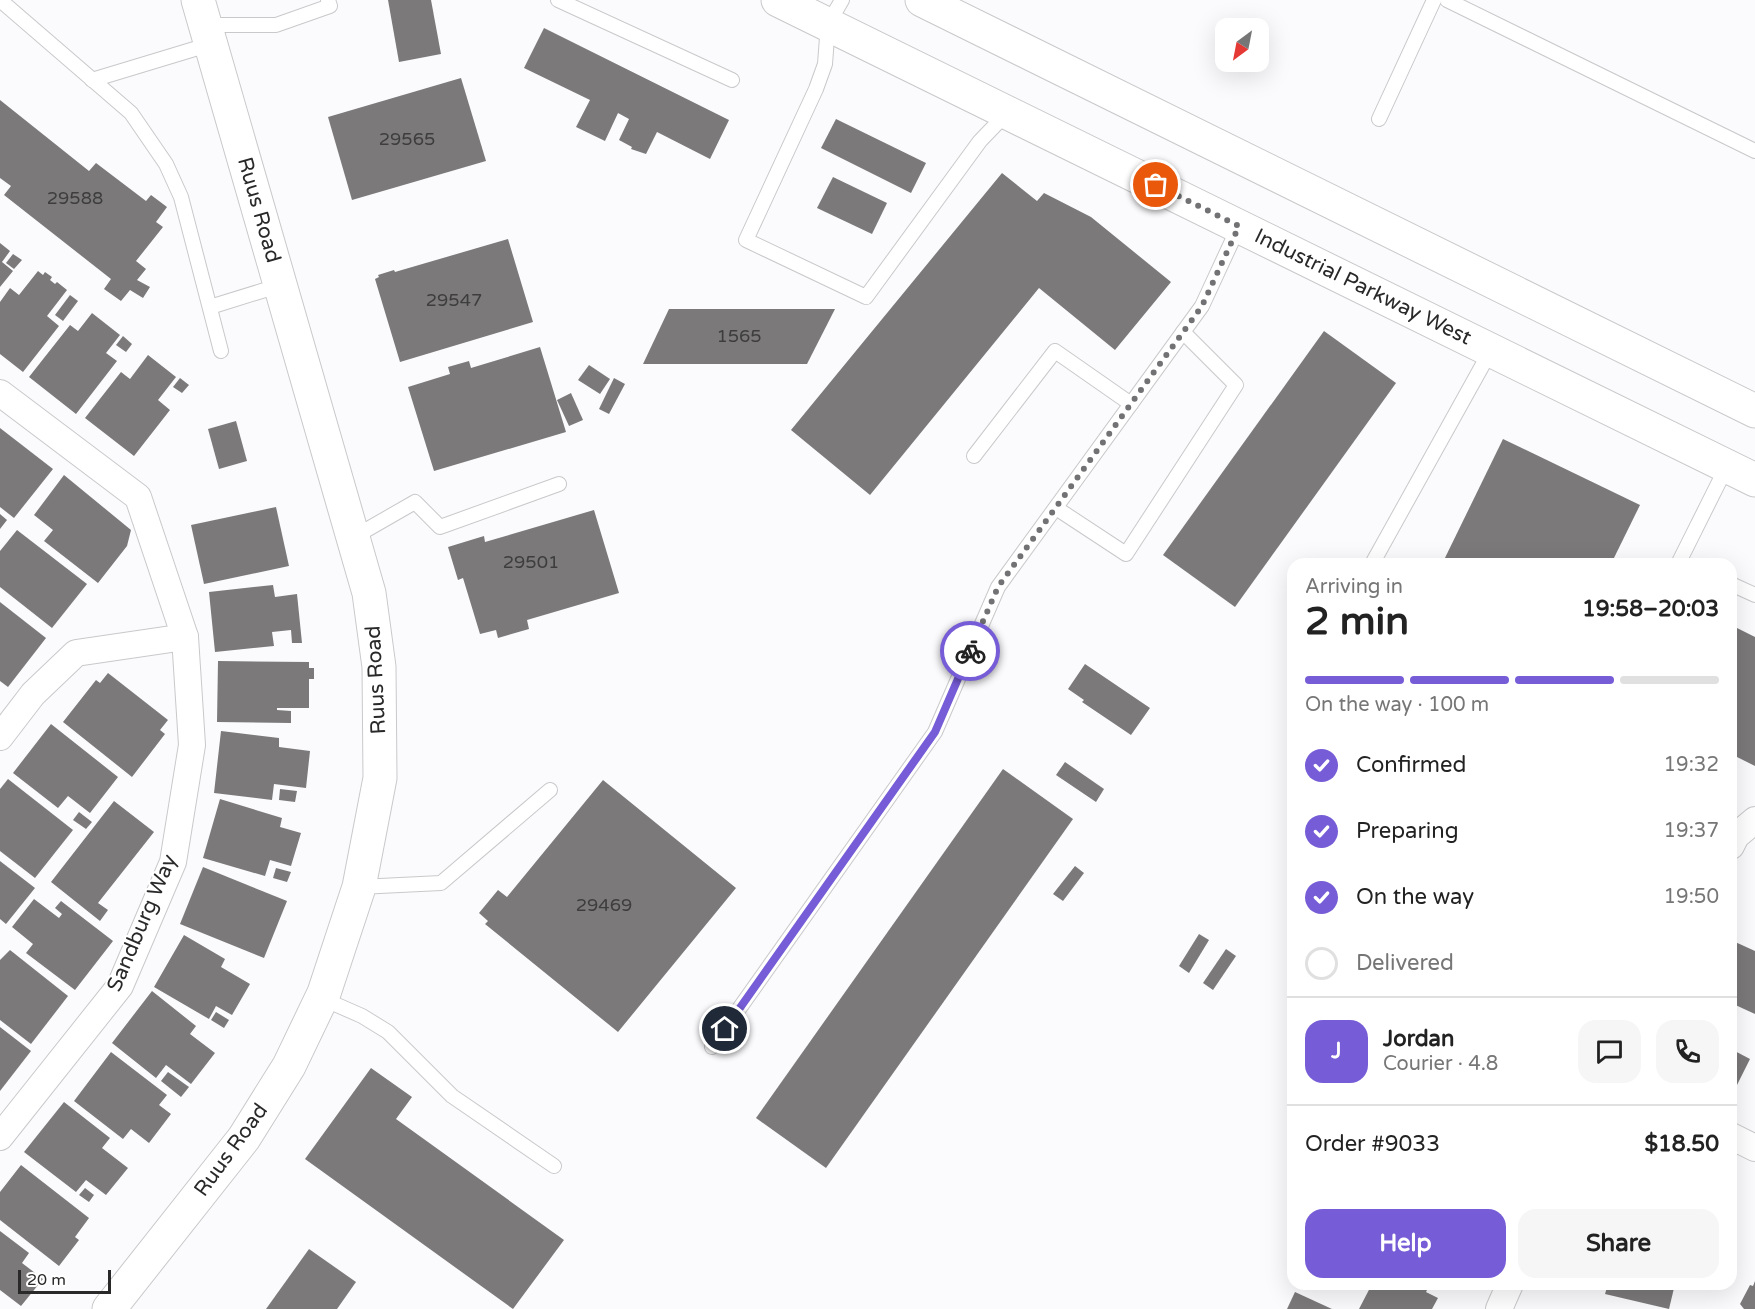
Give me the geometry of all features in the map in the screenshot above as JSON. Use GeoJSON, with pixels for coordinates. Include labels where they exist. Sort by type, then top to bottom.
{"type":"FeatureCollection","features":[{"type":"Feature","properties":{"kind":"main road","name":"Industrial Parkway West"},"geometry":{"type":"LineString","coordinates":[[778,0],[835,12],[1008,112],[1741,473]]}},
{"type":"Feature","properties":{"kind":"main road"},"geometry":{"type":"LineString","coordinates":[[922,0],[1755,411]]}},
{"type":"Feature","properties":{"kind":"main road","name":"Ruus Road"},"geometry":{"type":"LineString","coordinates":[[109,1309],[244,1138],[289,1066],[321,998],[359,887],[380,778],[379,667],[369,593],[205,23]]}},
{"type":"Feature","properties":{"kind":"street","name":"Sandburg Way"},"geometry":{"type":"LineString","coordinates":[[0,393],[138,497],[185,637],[192,745],[173,862],[120,986],[0,1137]]}},
{"type":"Feature","properties":{"kind":"street"},"geometry":{"type":"LineString","coordinates":[[0,737],[33,694],[76,652],[185,637]]}},
{"type":"Feature","properties":{"kind":"street"},"geometry":{"type":"LineString","coordinates":[[1737,835],[1755,820]]}},
{"type":"Feature","properties":{"kind":"street"},"geometry":{"type":"LineString","coordinates":[[1737,1139],[1755,1148]]}},
{"type":"Feature","properties":{"kind":"street"},"geometry":{"type":"LineString","coordinates":[[1499,1309],[1507,1290]]}},
{"type":"Feature","properties":{"kind":"lane"},"geometry":{"type":"LineString","coordinates":[[0,0],[131,113],[166,164],[181,197],[221,351]]}},
{"type":"Feature","properties":{"kind":"lane"},"geometry":{"type":"LineString","coordinates":[[92,80],[205,23],[276,25],[330,6],[328,0]]}},
{"type":"Feature","properties":{"kind":"lane"},"geometry":{"type":"LineString","coordinates":[[558,0],[732,80]]}},
{"type":"Feature","properties":{"kind":"lane"},"geometry":{"type":"LineString","coordinates":[[1378,119],[1434,0]]}},
{"type":"Feature","properties":{"kind":"lane"},"geometry":{"type":"LineString","coordinates":[[1447,0],[1755,151]]}},
{"type":"Feature","properties":{"kind":"lane"},"geometry":{"type":"LineString","coordinates":[[835,12],[825,64],[816,89],[746,240],[866,297],[980,141],[1008,112]]}},
{"type":"Feature","properties":{"kind":"lane"},"geometry":{"type":"LineString","coordinates":[[712,1047],[935,732],[998,587],[1202,306],[1239,226]]}},
{"type":"Feature","properties":{"kind":"lane"},"geometry":{"type":"LineString","coordinates":[[210,307],[282,285]]}},
{"type":"Feature","properties":{"kind":"lane"},"geometry":{"type":"LineString","coordinates":[[1056,508],[1126,554],[1236,384],[1183,333]]}},
{"type":"Feature","properties":{"kind":"lane"},"geometry":{"type":"LineString","coordinates":[[1375,558],[1491,350]]}},
{"type":"Feature","properties":{"kind":"lane"},"geometry":{"type":"LineString","coordinates":[[974,456],[1055,351],[1131,404]]}},
{"type":"Feature","properties":{"kind":"lane"},"geometry":{"type":"LineString","coordinates":[[1685,558],[1741,473]]}},
{"type":"Feature","properties":{"kind":"lane"},"geometry":{"type":"LineString","coordinates":[[354,537],[415,502],[440,527],[559,484]]}},
{"type":"Feature","properties":{"kind":"lane"},"geometry":{"type":"LineString","coordinates":[[1737,587],[1755,596]]}},
{"type":"Feature","properties":{"kind":"lane"},"geometry":{"type":"LineString","coordinates":[[359,887],[441,883],[550,790]]}},
{"type":"Feature","properties":{"kind":"lane"},"geometry":{"type":"LineString","coordinates":[[321,998],[363,1016],[388,1032],[452,1096],[554,1166]]}},
{"type":"Feature","properties":{"kind":"building"},"geometry":{"type":"Polygon","coordinates":[[[388,0],[431,0],[441,54],[399,62],[388,0]]]}},
{"type":"Feature","properties":{"kind":"building"},"geometry":{"type":"Polygon","coordinates":[[[544,28],[729,120],[710,159],[657,132],[646,154],[631,149],[632,147],[619,140],[629,119],[618,113],[605,141],[576,127],[590,100],[524,68],[544,28]]]}},
{"type":"Feature","properties":{"kind":"building"},"geometry":{"type":"Polygon","coordinates":[[[461,78],[486,161],[352,200],[328,117],[461,78]]]}},
{"type":"Feature","properties":{"kind":"building"},"geometry":{"type":"Polygon","coordinates":[[[0,100],[89,171],[96,163],[146,201],[151,195],[167,207],[156,222],[163,227],[136,261],[146,269],[137,280],[150,287],[143,298],[130,290],[121,301],[104,289],[111,279],[4,195],[11,186],[0,178],[0,100]]]}},
{"type":"Feature","properties":{"kind":"building"},"geometry":{"type":"Polygon","coordinates":[[[836,119],[926,163],[911,193],[821,148],[836,119]]]}},
{"type":"Feature","properties":{"kind":"building"},"geometry":{"type":"Polygon","coordinates":[[[1002,173],[1037,201],[1044,193],[1091,217],[1171,282],[1115,350],[1039,288],[870,495],[791,430],[1002,173]]]}},
{"type":"Feature","properties":{"kind":"building"},"geometry":{"type":"Polygon","coordinates":[[[833,177],[887,203],[872,234],[817,208],[833,177]]]}},
{"type":"Feature","properties":{"kind":"building"},"geometry":{"type":"Polygon","coordinates":[[[508,239],[533,322],[400,362],[375,279],[379,277],[378,275],[508,239]]]}},
{"type":"Feature","properties":{"kind":"building"},"geometry":{"type":"Polygon","coordinates":[[[0,243],[10,251],[2,262],[13,271],[0,287],[0,243]]]}},
{"type":"Feature","properties":{"kind":"building"},"geometry":{"type":"Polygon","coordinates":[[[13,254],[22,260],[14,269],[6,263],[13,254]]]}},
{"type":"Feature","properties":{"kind":"building"},"geometry":{"type":"Polygon","coordinates":[[[38,271],[43,275],[45,272],[52,277],[50,280],[55,284],[57,282],[67,290],[47,316],[59,326],[23,372],[0,354],[0,302],[10,288],[19,295],[38,271]]]}},
{"type":"Feature","properties":{"kind":"building"},"geometry":{"type":"Polygon","coordinates":[[[70,295],[78,301],[63,321],[55,315],[70,295]]]}},
{"type":"Feature","properties":{"kind":"building"},"geometry":{"type":"Polygon","coordinates":[[[669,309],[835,309],[807,364],[643,364],[669,309]]]}},
{"type":"Feature","properties":{"kind":"building"},"geometry":{"type":"Polygon","coordinates":[[[92,313],[120,335],[106,353],[117,361],[76,414],[29,377],[70,325],[78,331],[92,313]]]}},
{"type":"Feature","properties":{"kind":"building"},"geometry":{"type":"Polygon","coordinates":[[[1324,331],[1396,383],[1235,607],[1163,555],[1324,331]]]}},
{"type":"Feature","properties":{"kind":"building"},"geometry":{"type":"Polygon","coordinates":[[[123,336],[132,344],[126,352],[116,345],[123,336]]]}},
{"type":"Feature","properties":{"kind":"building"},"geometry":{"type":"Polygon","coordinates":[[[540,347],[566,432],[434,471],[408,387],[450,374],[448,367],[469,361],[471,368],[540,347]]]}},
{"type":"Feature","properties":{"kind":"building"},"geometry":{"type":"Polygon","coordinates":[[[148,355],[176,377],[158,400],[170,410],[134,456],[85,418],[121,372],[130,379],[148,355]]]}},
{"type":"Feature","properties":{"kind":"building"},"geometry":{"type":"Polygon","coordinates":[[[589,365],[610,379],[600,394],[578,380],[589,365]]]}},
{"type":"Feature","properties":{"kind":"building"},"geometry":{"type":"Polygon","coordinates":[[[180,378],[189,385],[182,393],[173,387],[180,378]]]}},
{"type":"Feature","properties":{"kind":"building"},"geometry":{"type":"Polygon","coordinates":[[[614,378],[625,384],[609,414],[599,409],[614,378]]]}},
{"type":"Feature","properties":{"kind":"building"},"geometry":{"type":"Polygon","coordinates":[[[571,393],[583,420],[569,426],[557,400],[571,393]]]}},
{"type":"Feature","properties":{"kind":"building"},"geometry":{"type":"Polygon","coordinates":[[[236,421],[247,461],[219,469],[208,429],[236,421]]]}},
{"type":"Feature","properties":{"kind":"building"},"geometry":{"type":"Polygon","coordinates":[[[0,428],[53,469],[14,518],[0,507],[0,428]]]}},
{"type":"Feature","properties":{"kind":"building"},"geometry":{"type":"Polygon","coordinates":[[[1503,439],[1640,505],[1614,558],[1445,558],[1503,439]]]}},
{"type":"Feature","properties":{"kind":"building"},"geometry":{"type":"Polygon","coordinates":[[[64,475],[131,530],[127,546],[98,583],[44,541],[53,530],[34,515],[64,475]]]}},
{"type":"Feature","properties":{"kind":"building"},"geometry":{"type":"Polygon","coordinates":[[[276,507],[289,566],[204,584],[191,525],[276,507]]]}},
{"type":"Feature","properties":{"kind":"building"},"geometry":{"type":"Polygon","coordinates":[[[594,510],[619,593],[527,620],[529,629],[498,638],[496,630],[480,634],[463,578],[458,580],[448,547],[484,536],[485,542],[594,510]]]}},
{"type":"Feature","properties":{"kind":"building"},"geometry":{"type":"Polygon","coordinates":[[[0,514],[7,520],[0,529],[0,514]]]}},
{"type":"Feature","properties":{"kind":"building"},"geometry":{"type":"Polygon","coordinates":[[[17,530],[87,584],[52,628],[0,587],[0,551],[17,530]]]}},
{"type":"Feature","properties":{"kind":"building"},"geometry":{"type":"Polygon","coordinates":[[[273,585],[275,597],[297,594],[302,643],[292,643],[291,630],[272,632],[274,646],[215,652],[209,592],[273,585]]]}},
{"type":"Feature","properties":{"kind":"building"},"geometry":{"type":"Polygon","coordinates":[[[0,602],[46,638],[8,687],[0,681],[0,602]]]}},
{"type":"Feature","properties":{"kind":"building"},"geometry":{"type":"Polygon","coordinates":[[[1737,628],[1755,637],[1755,766],[1737,757],[1737,628]]]}},
{"type":"Feature","properties":{"kind":"building"},"geometry":{"type":"Polygon","coordinates":[[[218,661],[309,662],[309,668],[314,668],[314,679],[309,679],[309,708],[277,708],[277,710],[291,711],[291,723],[217,722],[218,661]]]}},
{"type":"Feature","properties":{"kind":"building"},"geometry":{"type":"Polygon","coordinates":[[[1085,664],[1150,708],[1131,735],[1082,702],[1084,700],[1068,689],[1085,664]]]}},
{"type":"Feature","properties":{"kind":"building"},"geometry":{"type":"Polygon","coordinates":[[[108,673],[168,720],[160,730],[165,734],[132,777],[63,722],[96,680],[100,683],[108,673]]]}},
{"type":"Feature","properties":{"kind":"building"},"geometry":{"type":"Polygon","coordinates":[[[51,724],[118,777],[90,813],[68,796],[58,808],[13,773],[51,724]]]}},
{"type":"Feature","properties":{"kind":"building"},"geometry":{"type":"Polygon","coordinates":[[[221,731],[279,738],[279,747],[310,751],[306,788],[274,784],[272,800],[214,793],[221,731]]]}},
{"type":"Feature","properties":{"kind":"building"},"geometry":{"type":"Polygon","coordinates":[[[1065,762],[1104,789],[1096,802],[1056,775],[1065,762]]]}},
{"type":"Feature","properties":{"kind":"building"},"geometry":{"type":"Polygon","coordinates":[[[1003,769],[1073,819],[826,1168],[756,1118],[1003,769]]]}},
{"type":"Feature","properties":{"kind":"building"},"geometry":{"type":"Polygon","coordinates":[[[8,779],[73,830],[35,878],[0,851],[0,789],[8,779]]]}},
{"type":"Feature","properties":{"kind":"building"},"geometry":{"type":"Polygon","coordinates":[[[603,780],[736,888],[618,1032],[485,924],[488,921],[479,913],[498,890],[507,897],[603,780]]]}},
{"type":"Feature","properties":{"kind":"building"},"geometry":{"type":"Polygon","coordinates":[[[280,789],[297,791],[295,802],[279,800],[280,789]]]}},
{"type":"Feature","properties":{"kind":"building"},"geometry":{"type":"Polygon","coordinates":[[[220,799],[282,818],[280,827],[301,833],[291,866],[270,860],[265,876],[203,858],[220,799]]]}},
{"type":"Feature","properties":{"kind":"building"},"geometry":{"type":"Polygon","coordinates":[[[114,801],[154,832],[98,903],[108,910],[100,921],[51,882],[114,801]]]}},
{"type":"Feature","properties":{"kind":"building"},"geometry":{"type":"Polygon","coordinates":[[[79,812],[92,822],[86,829],[73,820],[79,812]]]}},
{"type":"Feature","properties":{"kind":"building"},"geometry":{"type":"Polygon","coordinates":[[[0,861],[35,888],[6,924],[0,919],[0,861]]]}},
{"type":"Feature","properties":{"kind":"building"},"geometry":{"type":"Polygon","coordinates":[[[1075,866],[1084,873],[1063,901],[1053,894],[1075,866]]]}},
{"type":"Feature","properties":{"kind":"building"},"geometry":{"type":"Polygon","coordinates":[[[203,867],[287,901],[264,958],[180,924],[203,867]]]}},
{"type":"Feature","properties":{"kind":"building"},"geometry":{"type":"Polygon","coordinates":[[[276,868],[291,872],[287,882],[273,878],[276,868]]]}},
{"type":"Feature","properties":{"kind":"building"},"geometry":{"type":"Polygon","coordinates":[[[34,899],[59,918],[62,914],[55,908],[61,901],[113,941],[75,990],[26,953],[33,944],[12,927],[34,899]]]}},
{"type":"Feature","properties":{"kind":"building"},"geometry":{"type":"Polygon","coordinates":[[[1199,934],[1209,940],[1189,973],[1179,966],[1199,934]]]}},
{"type":"Feature","properties":{"kind":"building"},"geometry":{"type":"Polygon","coordinates":[[[184,935],[225,959],[221,967],[250,984],[232,1015],[216,1006],[209,1019],[154,987],[184,935]]]}},
{"type":"Feature","properties":{"kind":"building"},"geometry":{"type":"Polygon","coordinates":[[[1737,943],[1755,951],[1755,1014],[1737,1006],[1737,943]]]}},
{"type":"Feature","properties":{"kind":"building"},"geometry":{"type":"Polygon","coordinates":[[[1226,949],[1236,956],[1213,990],[1203,983],[1226,949]]]}},
{"type":"Feature","properties":{"kind":"building"},"geometry":{"type":"Polygon","coordinates":[[[10,950],[68,996],[31,1044],[0,1020],[0,960],[10,950]]]}},
{"type":"Feature","properties":{"kind":"building"},"geometry":{"type":"Polygon","coordinates":[[[152,991],[196,1026],[190,1034],[215,1053],[191,1084],[166,1065],[156,1078],[112,1043],[152,991]]]}},
{"type":"Feature","properties":{"kind":"building"},"geometry":{"type":"Polygon","coordinates":[[[216,1012],[229,1020],[224,1028],[211,1020],[216,1012]]]}},
{"type":"Feature","properties":{"kind":"building"},"geometry":{"type":"Polygon","coordinates":[[[0,1027],[31,1051],[0,1091],[0,1027]]]}},
{"type":"Feature","properties":{"kind":"building"},"geometry":{"type":"Polygon","coordinates":[[[111,1052],[167,1095],[159,1105],[171,1114],[149,1143],[131,1129],[123,1139],[74,1101],[111,1052]]]}},
{"type":"Feature","properties":{"kind":"building"},"geometry":{"type":"Polygon","coordinates":[[[1737,1052],[1750,1059],[1737,1085],[1737,1052]]]}},
{"type":"Feature","properties":{"kind":"building"},"geometry":{"type":"Polygon","coordinates":[[[371,1068],[412,1097],[396,1119],[564,1240],[513,1309],[305,1159],[371,1068]]]}},
{"type":"Feature","properties":{"kind":"building"},"geometry":{"type":"Polygon","coordinates":[[[168,1072],[189,1087],[181,1097],[161,1081],[168,1072]]]}},
{"type":"Feature","properties":{"kind":"building"},"geometry":{"type":"Polygon","coordinates":[[[64,1102],[110,1138],[102,1148],[128,1168],[106,1195],[86,1180],[76,1192],[24,1152],[64,1102]]]}},
{"type":"Feature","properties":{"kind":"building"},"geometry":{"type":"Polygon","coordinates":[[[21,1165],[89,1218],[75,1237],[79,1240],[59,1266],[0,1220],[0,1192],[21,1165]]]}},
{"type":"Feature","properties":{"kind":"building"},"geometry":{"type":"Polygon","coordinates":[[[85,1188],[94,1195],[89,1202],[79,1195],[85,1188]]]}},
{"type":"Feature","properties":{"kind":"building"},"geometry":{"type":"Polygon","coordinates":[[[0,1231],[29,1253],[22,1263],[43,1279],[21,1306],[0,1290],[0,1231]]]}},
{"type":"Feature","properties":{"kind":"building"},"geometry":{"type":"Polygon","coordinates":[[[309,1249],[356,1282],[337,1309],[266,1309],[309,1249]]]}},
{"type":"Feature","properties":{"kind":"building"},"geometry":{"type":"Polygon","coordinates":[[[1755,1281],[1755,1309],[1744,1309],[1740,1304],[1750,1285],[1753,1286],[1755,1281]]]}},
{"type":"Feature","properties":{"kind":"building"},"geometry":{"type":"Polygon","coordinates":[[[1369,1290],[1427,1290],[1426,1292],[1438,1298],[1432,1309],[1359,1309],[1369,1290]]]}},
{"type":"Feature","properties":{"kind":"building"},"geometry":{"type":"Polygon","coordinates":[[[1606,1290],[1674,1290],[1669,1309],[1605,1294],[1606,1290]]]}},
{"type":"Feature","properties":{"kind":"building"},"geometry":{"type":"Polygon","coordinates":[[[1295,1292],[1332,1309],[1287,1309],[1295,1292]]]}},
{"type":"Feature","properties":{"kind":"way so far"},"geometry":{"type":"LineString","coordinates":[[970,651],[998,587],[1202,306],[1239,226],[1156,185]]}},
{"type":"Feature","properties":{"kind":"route"},"geometry":{"type":"LineString","coordinates":[[725,1029],[935,732],[970,651]]}}]}
